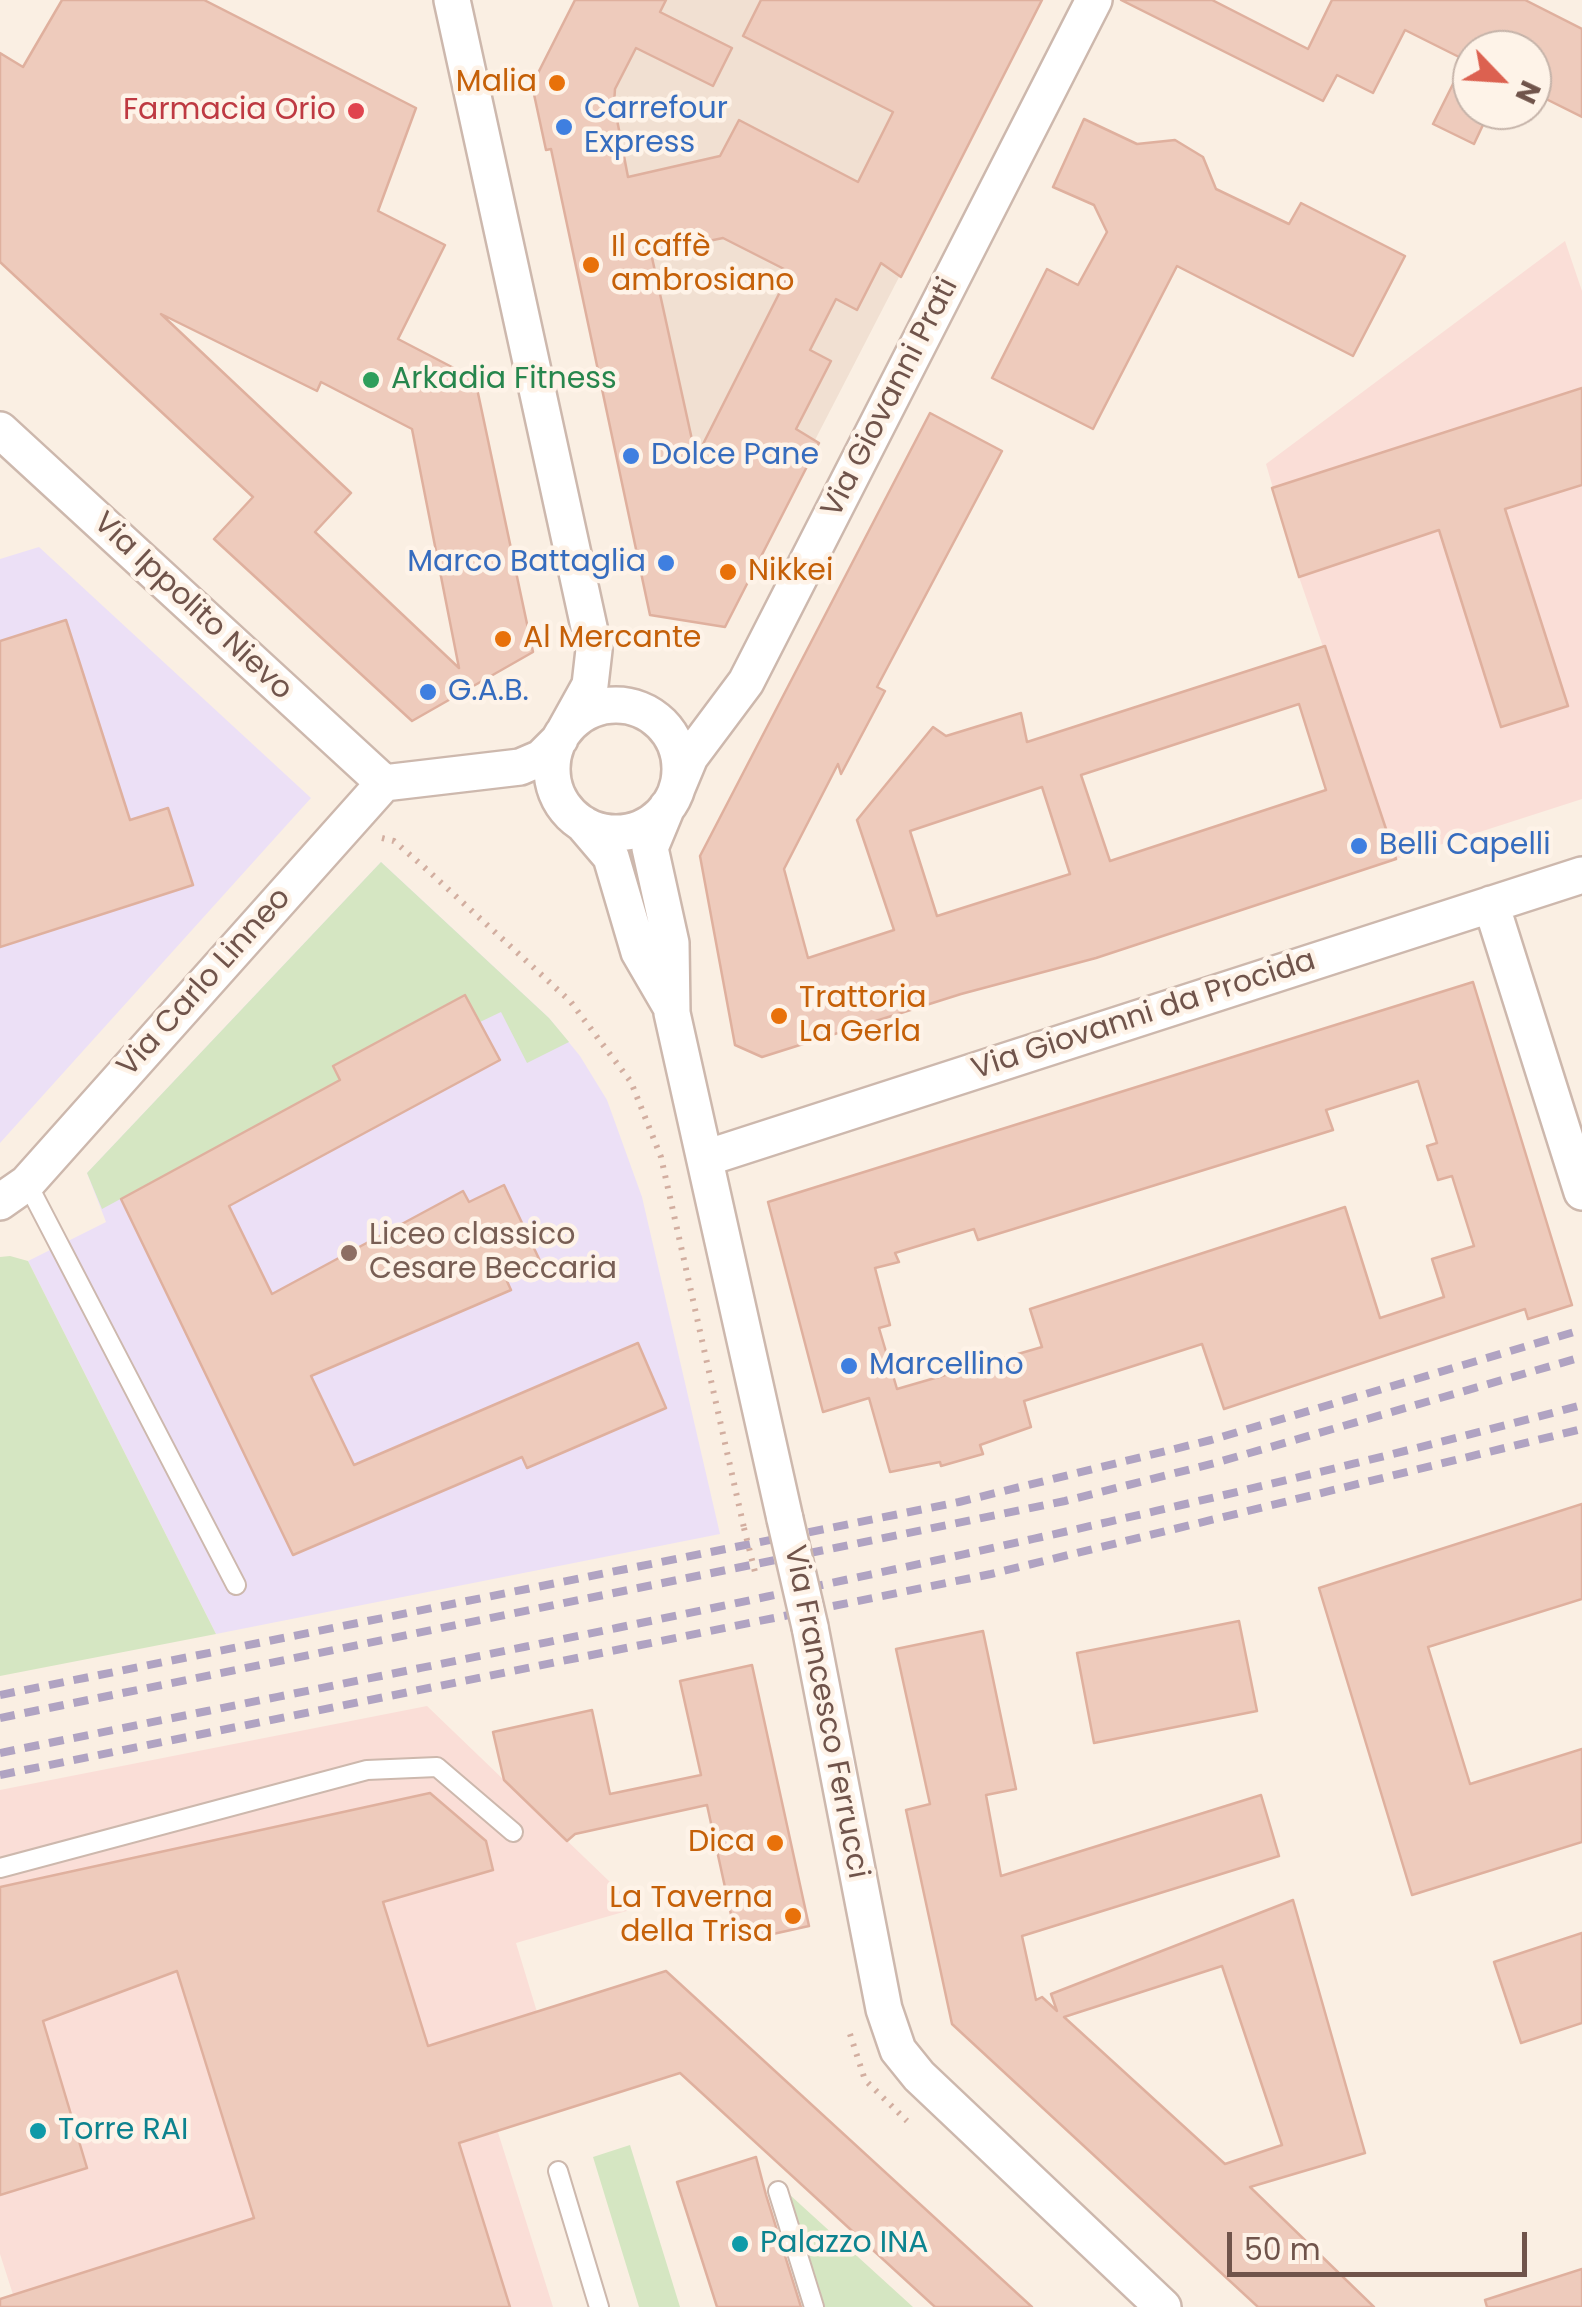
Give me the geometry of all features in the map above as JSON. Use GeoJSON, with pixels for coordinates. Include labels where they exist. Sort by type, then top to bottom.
{"type":"FeatureCollection","features":[{"type":"Feature","properties":{"kind":"street","name":"Via Francesco Ferrucci"},"geometry":{"type":"LineString","coordinates":[[452,0],[594,650],[590,685],[563,734],[552,768],[555,789],[611,857],[639,952],[672,1013]]}},
{"type":"Feature","properties":{"kind":"street","name":"Via Giovanni Prati"},"geometry":{"type":"LineString","coordinates":[[672,797],[690,757],[746,682],[1094,0]]}},
{"type":"Feature","properties":{"kind":"street","name":"Via Ippolito Nievo"},"geometry":{"type":"LineString","coordinates":[[0,430],[384,783]]}},
{"type":"Feature","properties":{"kind":"street","name":"Via Francesco Ferrucci"},"geometry":{"type":"LineString","coordinates":[[384,783],[520,767],[541,758],[580,716],[599,707],[630,706],[649,714],[675,745],[680,766],[672,797],[650,848],[671,942],[672,1013],[810,1627],[884,2009],[898,2050],[919,2076],[1163,2307]]}},
{"type":"Feature","properties":{"kind":"street","name":"Via Carlo Linneo"},"geometry":{"type":"LineString","coordinates":[[13,1192],[384,783]]}},
{"type":"Feature","properties":{"kind":"street"},"geometry":{"type":"LineString","coordinates":[[580,822],[611,832],[632,830],[672,797]]}},
{"type":"Feature","properties":{"kind":"street","name":"Via Giovanni da Procida"},"geometry":{"type":"LineString","coordinates":[[706,1158],[1582,875]]}},
{"type":"Feature","properties":{"kind":"street"},"geometry":{"type":"LineString","coordinates":[[1491,904],[1582,1192]]}},
{"type":"Feature","properties":{"kind":"lane","name":"Via Carlo Linneo"},"geometry":{"type":"LineString","coordinates":[[13,1192],[236,1585]]}},
{"type":"Feature","properties":{"kind":"lane"},"geometry":{"type":"LineString","coordinates":[[0,1868],[367,1770],[437,1767],[513,1832]]}},
{"type":"Feature","properties":{"kind":"lane"},"geometry":{"type":"LineString","coordinates":[[558,2172],[599,2307]]}},
{"type":"Feature","properties":{"kind":"lane"},"geometry":{"type":"LineString","coordinates":[[778,2191],[814,2307]]}},
{"type":"Feature","properties":{"kind":"path"},"geometry":{"type":"LineString","coordinates":[[372,841],[385,837],[394,841],[530,963],[587,1019],[632,1082],[661,1157],[744,1528]]}},
{"type":"Feature","properties":{"kind":"shaded area"},"geometry":{"type":"Polygon","coordinates":[[[575,0],[1042,0],[815,440],[819,443],[725,627],[650,615],[551,150],[546,150],[532,85],[575,0]]]}},
{"type":"Feature","properties":{"kind":"shaded area"},"geometry":{"type":"Polygon","coordinates":[[[1565,241],[1582,291],[1582,799],[1396,859],[1299,577],[1266,464],[1565,241]]]}},
{"type":"Feature","properties":{"kind":"shaded area"},"geometry":{"type":"Polygon","coordinates":[[[39,547],[311,798],[0,1143],[0,559],[39,547]]]}},
{"type":"Feature","properties":{"kind":"shaded area","name":"Liceo classico Cesare Beccaria"},"geometry":{"type":"Polygon","coordinates":[[[381,862],[549,1018],[580,1056],[607,1100],[642,1197],[720,1534],[216,1634],[28,1261],[106,1222],[87,1173],[381,862]]]}},
{"type":"Feature","properties":{"kind":"shaded area"},"geometry":{"type":"Polygon","coordinates":[[[427,1706],[637,1908],[516,1943],[537,2012],[467,2034],[553,2307],[17,2307],[0,2254],[0,1790],[427,1706]]]}},
{"type":"Feature","properties":{"kind":"green space"},"geometry":{"type":"Polygon","coordinates":[[[381,862],[549,1018],[569,1042],[527,1063],[501,1012],[480,1022],[464,995],[333,1066],[340,1080],[102,1209],[87,1173],[381,862]]]}},
{"type":"Feature","properties":{"kind":"green space"},"geometry":{"type":"Polygon","coordinates":[[[0,1257],[28,1261],[216,1634],[0,1676],[0,1257]]]}},
{"type":"Feature","properties":{"kind":"green space"},"geometry":{"type":"Polygon","coordinates":[[[630,2145],[680,2307],[639,2307],[593,2157],[630,2145]]]}},
{"type":"Feature","properties":{"kind":"green space"},"geometry":{"type":"Polygon","coordinates":[[[790,2195],[913,2307],[825,2307],[790,2195]]]}},
{"type":"Feature","properties":{"kind":"building"},"geometry":{"type":"Polygon","coordinates":[[[62,0],[204,0],[416,108],[378,211],[445,245],[398,339],[475,379],[533,652],[412,721],[214,539],[253,497],[0,262],[0,53],[23,67],[62,0]],[[161,314],[351,493],[315,532],[459,668],[412,429],[321,382],[317,391],[161,314]]]}},
{"type":"Feature","properties":{"kind":"building"},"geometry":{"type":"Polygon","coordinates":[[[575,0],[666,0],[660,12],[732,48],[713,86],[636,48],[615,89],[614,104],[628,177],[720,156],[739,120],[858,182],[893,112],[743,36],[761,0],[1042,0],[901,277],[881,263],[857,310],[836,299],[810,350],[831,361],[796,429],[819,443],[725,627],[650,615],[551,149],[546,150],[532,85],[575,0]],[[723,238],[651,253],[696,458],[790,272],[723,238]]]}},
{"type":"Feature","properties":{"kind":"building"},"geometry":{"type":"Polygon","coordinates":[[[1121,0],[1212,0],[1308,49],[1332,0],[1525,0],[1582,29],[1582,117],[1552,102],[1552,30],[1452,30],[1452,54],[1405,30],[1373,93],[1337,75],[1323,101],[1121,0]]]}},
{"type":"Feature","properties":{"kind":"building"},"geometry":{"type":"Polygon","coordinates":[[[1452,86],[1452,130],[1481,130],[1474,144],[1433,124],[1452,86]]]}},
{"type":"Feature","properties":{"kind":"building"},"geometry":{"type":"Polygon","coordinates":[[[1084,119],[1137,144],[1175,140],[1203,157],[1216,189],[1289,224],[1301,203],[1405,256],[1353,356],[1177,266],[1093,429],[992,378],[1047,269],[1078,285],[1107,232],[1094,205],[1053,187],[1084,119]]]}},
{"type":"Feature","properties":{"kind":"building"},"geometry":{"type":"Polygon","coordinates":[[[1582,388],[1582,485],[1505,509],[1568,706],[1501,727],[1439,530],[1299,577],[1272,488],[1582,388]]]}},
{"type":"Feature","properties":{"kind":"building"},"geometry":{"type":"Polygon","coordinates":[[[930,413],[1002,451],[877,687],[885,691],[841,774],[838,764],[784,869],[808,958],[894,930],[857,820],[933,727],[946,736],[1021,713],[1027,742],[1325,646],[1396,859],[1096,958],[961,994],[762,1057],[735,1045],[700,856],[930,413]],[[1299,704],[1081,775],[1110,861],[1326,790],[1299,704]],[[1042,787],[910,831],[937,916],[1070,874],[1042,787]]]}},
{"type":"Feature","properties":{"kind":"building"},"geometry":{"type":"Polygon","coordinates":[[[66,620],[130,820],[168,808],[193,885],[0,947],[0,641],[66,620]]]}},
{"type":"Feature","properties":{"kind":"building"},"geometry":{"type":"Polygon","coordinates":[[[1473,982],[1572,1305],[1528,1319],[1525,1309],[1224,1409],[1202,1344],[1024,1401],[1031,1427],[980,1445],[983,1454],[941,1466],[940,1462],[890,1472],[869,1398],[823,1412],[768,1202],[1473,982]],[[1418,1081],[1326,1110],[1333,1130],[978,1240],[974,1229],[895,1253],[899,1262],[875,1268],[890,1325],[879,1328],[897,1389],[1042,1347],[1030,1309],[1345,1207],[1380,1318],[1444,1297],[1432,1259],[1474,1246],[1452,1176],[1438,1180],[1427,1146],[1437,1143],[1418,1081]]]}},
{"type":"Feature","properties":{"kind":"building"},"geometry":{"type":"Polygon","coordinates":[[[465,995],[500,1060],[229,1206],[272,1294],[463,1191],[469,1202],[504,1185],[541,1263],[506,1279],[511,1290],[311,1376],[354,1465],[638,1343],[666,1408],[527,1468],[522,1457],[293,1555],[121,1199],[340,1080],[333,1066],[465,995]]]}},
{"type":"Feature","properties":{"kind":"building"},"geometry":{"type":"Polygon","coordinates":[[[1582,1504],[1582,1599],[1428,1647],[1470,1784],[1582,1749],[1582,1842],[1412,1895],[1319,1588],[1582,1504]]]}},
{"type":"Feature","properties":{"kind":"building"},"geometry":{"type":"Polygon","coordinates":[[[1239,1621],[1257,1711],[1094,1743],[1077,1653],[1239,1621]]]}},
{"type":"Feature","properties":{"kind":"building"},"geometry":{"type":"Polygon","coordinates":[[[983,1631],[1016,1789],[986,1795],[1001,1876],[1261,1795],[1279,1856],[1022,1936],[1036,2000],[1042,1997],[1057,2011],[1051,1994],[1293,1900],[1365,2153],[1250,2187],[1374,2307],[1258,2307],[952,2024],[906,1810],[930,1804],[896,1649],[983,1631]],[[1222,1966],[1064,2017],[1225,2164],[1282,2145],[1222,1966]]]}},
{"type":"Feature","properties":{"kind":"building"},"geometry":{"type":"Polygon","coordinates":[[[752,1665],[809,1926],[737,1942],[707,1805],[575,1834],[567,1841],[504,1780],[493,1732],[592,1710],[610,1794],[701,1775],[680,1681],[752,1665]]]}},
{"type":"Feature","properties":{"kind":"building"},"geometry":{"type":"Polygon","coordinates":[[[430,1793],[486,1841],[493,1870],[383,1902],[428,2046],[666,1971],[1032,2307],[935,2307],[680,2073],[459,2143],[510,2307],[0,2307],[0,2299],[254,2218],[177,1971],[43,2021],[87,2168],[0,2195],[0,1887],[430,1793]]]}},
{"type":"Feature","properties":{"kind":"building"},"geometry":{"type":"Polygon","coordinates":[[[1582,1933],[1582,2023],[1521,2043],[1494,1962],[1582,1933]]]}},
{"type":"Feature","properties":{"kind":"building","name":"Palazzo INA"},"geometry":{"type":"Polygon","coordinates":[[[756,2157],[801,2307],[717,2307],[677,2182],[756,2157]]]}},
{"type":"Feature","properties":{"kind":"building"},"geometry":{"type":"Polygon","coordinates":[[[1582,2269],[1582,2307],[1487,2307],[1485,2300],[1582,2269]]]}},
{"type":"Feature","properties":{"kind":"railway"},"geometry":{"type":"LineString","coordinates":[[0,1695],[959,1502],[1211,1440],[1581,1330]]}},
{"type":"Feature","properties":{"kind":"railway"},"geometry":{"type":"LineString","coordinates":[[0,1718],[1065,1501],[1215,1463],[1582,1357]]}},
{"type":"Feature","properties":{"kind":"railway"},"geometry":{"type":"LineString","coordinates":[[0,1753],[992,1548],[1386,1456],[1582,1405]]}},
{"type":"Feature","properties":{"kind":"railway"},"geometry":{"type":"LineString","coordinates":[[0,1775],[991,1574],[1582,1429]]}},
{"type":"Feature","properties":{"kind":"place","name":"Malia"},"geometry":{"type":"Point","coordinates":[557,83]}},
{"type":"Feature","properties":{"kind":"place","name":"Farmacia Orio"},"geometry":{"type":"Point","coordinates":[356,111]}},
{"type":"Feature","properties":{"kind":"place","name":"Carrefour Express"},"geometry":{"type":"Point","coordinates":[564,127]}},
{"type":"Feature","properties":{"kind":"place","name":"Il caffè ambrosiano"},"geometry":{"type":"Point","coordinates":[591,265]}},
{"type":"Feature","properties":{"kind":"place","name":"Arkadia Fitness"},"geometry":{"type":"Point","coordinates":[371,380]}},
{"type":"Feature","properties":{"kind":"place","name":"Dolce Pane"},"geometry":{"type":"Point","coordinates":[631,456]}},
{"type":"Feature","properties":{"kind":"place","name":"Marco Battaglia"},"geometry":{"type":"Point","coordinates":[666,563]}},
{"type":"Feature","properties":{"kind":"place","name":"Nikkei"},"geometry":{"type":"Point","coordinates":[728,572]}},
{"type":"Feature","properties":{"kind":"place","name":"Al Mercante"},"geometry":{"type":"Point","coordinates":[503,639]}},
{"type":"Feature","properties":{"kind":"place","name":"G.A.B."},"geometry":{"type":"Point","coordinates":[428,692]}},
{"type":"Feature","properties":{"kind":"place","name":"Belli Capelli"},"geometry":{"type":"Point","coordinates":[1359,846]}},
{"type":"Feature","properties":{"kind":"place","name":"Trattoria La Gerla"},"geometry":{"type":"Point","coordinates":[779,1016]}},
{"type":"Feature","properties":{"kind":"place","name":"Liceo classico Cesare Beccaria"},"geometry":{"type":"Point","coordinates":[349,1253]}},
{"type":"Feature","properties":{"kind":"place","name":"Marcellino"},"geometry":{"type":"Point","coordinates":[849,1366]}},
{"type":"Feature","properties":{"kind":"place","name":"Dica"},"geometry":{"type":"Point","coordinates":[775,1843]}},
{"type":"Feature","properties":{"kind":"place","name":"La Taverna della Trisa"},"geometry":{"type":"Point","coordinates":[793,1916]}},
{"type":"Feature","properties":{"kind":"place","name":"Torre RAI"},"geometry":{"type":"Point","coordinates":[38,2131]}},
{"type":"Feature","properties":{"kind":"place","name":"Palazzo INA"},"geometry":{"type":"Point","coordinates":[740,2244]}}]}
